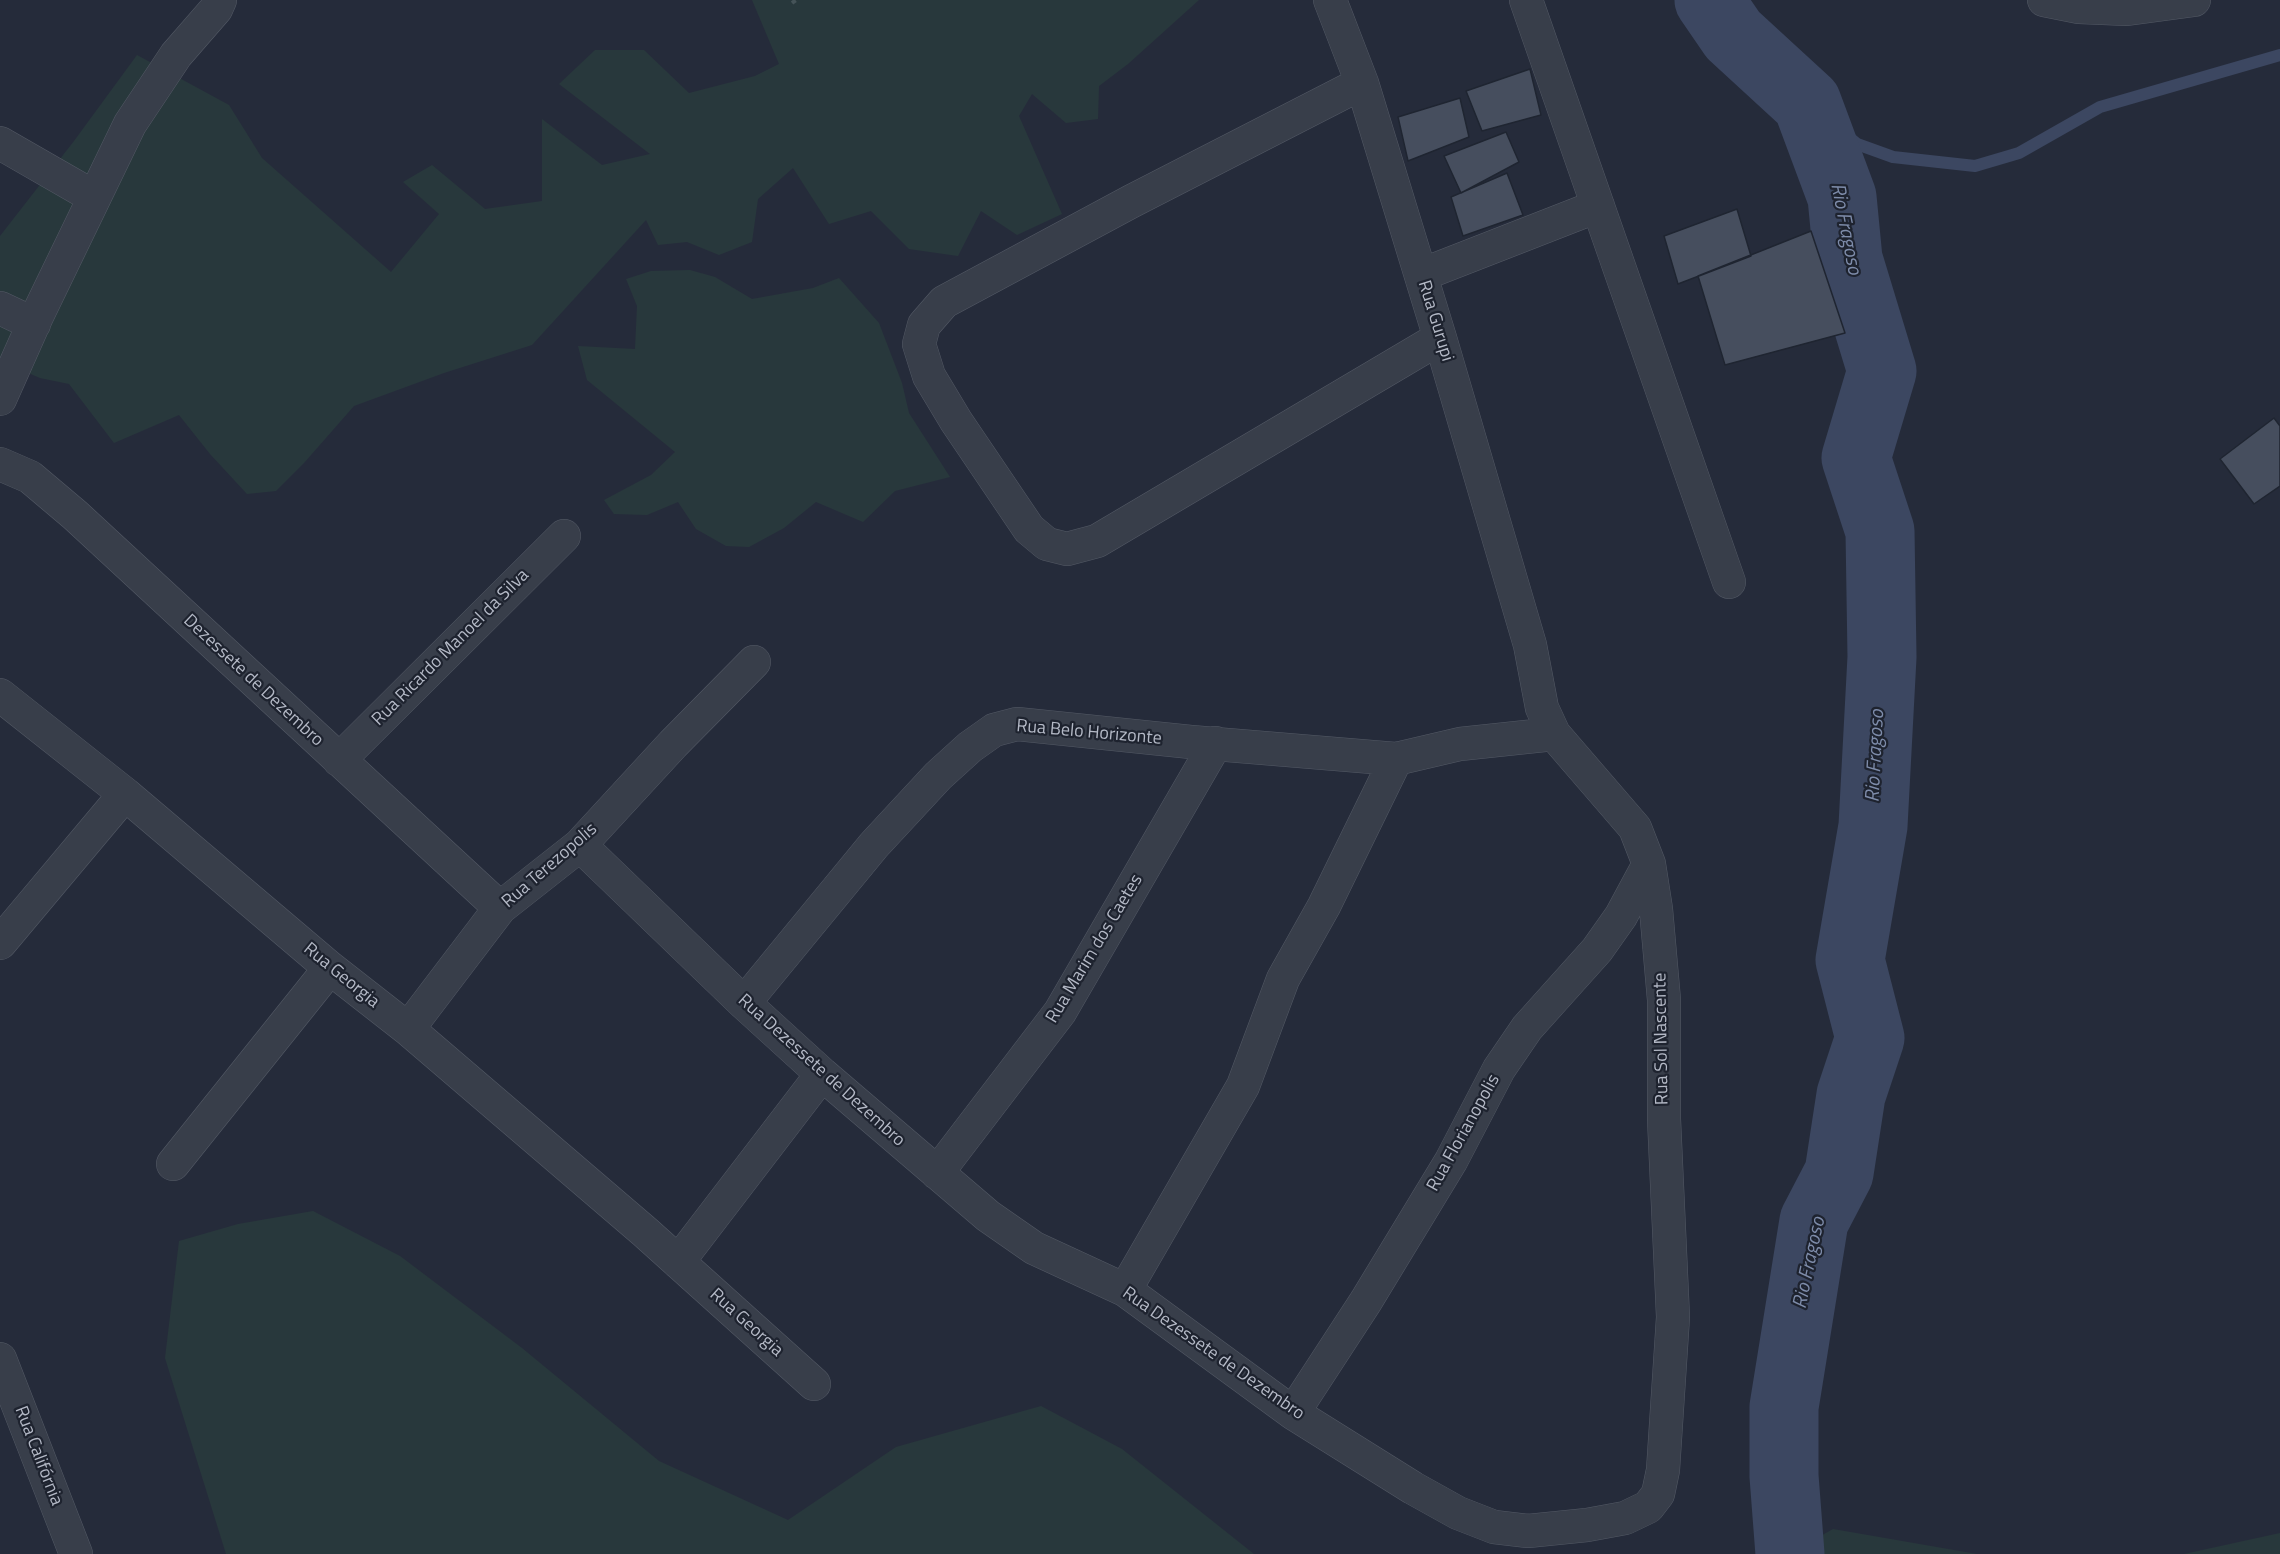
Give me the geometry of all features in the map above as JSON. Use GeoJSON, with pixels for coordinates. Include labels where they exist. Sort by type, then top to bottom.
{"type":"FeatureCollection","features":[{"type":"Feature","properties":{"kind":"street"},"geometry":{"type":"LineString","coordinates":[[0,399],[130,124],[176,55],[216,9],[220,0]]}},
{"type":"Feature","properties":{"kind":"street","name":"Rua Gurupi"},"geometry":{"type":"LineString","coordinates":[[1330,0],[1362,83],[1421,274],[1530,645]]}},
{"type":"Feature","properties":{"kind":"street"},"geometry":{"type":"LineString","coordinates":[[1526,0],[1729,582]]}},
{"type":"Feature","properties":{"kind":"street"},"geometry":{"type":"LineString","coordinates":[[2044,0],[2079,8],[2127,9],[2194,0]]}},
{"type":"Feature","properties":{"kind":"street"},"geometry":{"type":"LineString","coordinates":[[1362,83],[1132,201],[944,302],[924,325],[919,344],[922,355],[929,376],[956,421],[1029,528],[1047,544],[1067,549],[1097,541],[1440,338]]}},
{"type":"Feature","properties":{"kind":"street"},"geometry":{"type":"LineString","coordinates":[[0,143],[94,197]]}},
{"type":"Feature","properties":{"kind":"street"},"geometry":{"type":"LineString","coordinates":[[1421,274],[1598,206]]}},
{"type":"Feature","properties":{"kind":"street"},"geometry":{"type":"LineString","coordinates":[[0,308],[34,324]]}},
{"type":"Feature","properties":{"kind":"street","name":"Dezessete de Dezembro"},"geometry":{"type":"LineString","coordinates":[[0,464],[30,477],[75,515],[500,908]]}},
{"type":"Feature","properties":{"kind":"street","name":"Rua Ricardo Manoel da Silva"},"geometry":{"type":"LineString","coordinates":[[339,760],[564,536]]}},
{"type":"Feature","properties":{"kind":"street","name":"Rua Sol Nascente"},"geometry":{"type":"LineString","coordinates":[[1530,645],[1542,708],[1554,734],[1635,828],[1649,864],[1656,909],[1664,1000],[1664,1119],[1674,1317],[1663,1470]]}},
{"type":"Feature","properties":{"kind":"street","name":"Rua Terezopolis"},"geometry":{"type":"LineString","coordinates":[[408,1029],[500,908],[580,844],[673,744],[754,662]]}},
{"type":"Feature","properties":{"kind":"street","name":"Rua Georgia"},"geometry":{"type":"LineString","coordinates":[[0,695],[125,794],[330,968],[408,1029],[678,1262],[814,1384]]}},
{"type":"Feature","properties":{"kind":"street","name":"Rua Belo Horizonte"},"geometry":{"type":"LineString","coordinates":[[744,1003],[882,837],[938,776],[970,747],[994,730],[1017,724],[1156,739],[1396,759],[1460,744],[1554,734]]}},
{"type":"Feature","properties":{"kind":"street","name":"Rua Marim dos Caetes"},"geometry":{"type":"LineString","coordinates":[[937,1173],[1060,1012],[1216,743]]}},
{"type":"Feature","properties":{"kind":"street"},"geometry":{"type":"LineString","coordinates":[[1125,1290],[1243,1086],[1283,979],[1324,906],[1396,759]]}},
{"type":"Feature","properties":{"kind":"street"},"geometry":{"type":"LineString","coordinates":[[0,943],[125,794]]}},
{"type":"Feature","properties":{"kind":"street","name":"Rua Dezessete de Dezembro"},"geometry":{"type":"LineString","coordinates":[[580,844],[744,1003],[822,1074],[988,1216],[1034,1248],[1125,1290],[1293,1413],[1413,1488],[1458,1513],[1494,1527],[1528,1531],[1587,1525],[1625,1518],[1648,1507],[1658,1494],[1663,1470]]}},
{"type":"Feature","properties":{"kind":"street","name":"Rua Florianopolis"},"geometry":{"type":"LineString","coordinates":[[1293,1413],[1366,1301],[1451,1161],[1499,1070],[1527,1028],[1597,950],[1621,916],[1649,864]]}},
{"type":"Feature","properties":{"kind":"street"},"geometry":{"type":"LineString","coordinates":[[173,1164],[330,968]]}},
{"type":"Feature","properties":{"kind":"street"},"geometry":{"type":"LineString","coordinates":[[678,1262],[822,1074]]}},
{"type":"Feature","properties":{"kind":"street","name":"Rua Califórnia"},"geometry":{"type":"LineString","coordinates":[[0,1359],[76,1554]]}},
{"type":"Feature","properties":{"kind":"shaded area"},"geometry":{"type":"Polygon","coordinates":[[[752,0],[1199,0],[1128,64],[1099,86],[1098,119],[1066,123],[1032,94],[1019,116],[1062,214],[1017,235],[981,211],[958,256],[909,249],[871,211],[829,224],[793,168],[758,199],[752,242],[719,255],[687,242],[658,245],[646,220],[532,345],[444,373],[354,406],[276,491],[247,494],[210,454],[179,415],[114,443],[69,384],[40,378],[0,361],[0,236],[137,55],[229,105],[262,158],[391,272],[439,214],[403,182],[432,165],[485,209],[542,201],[542,119],[602,165],[650,154],[559,84],[595,50],[644,50],[689,93],[755,76],[779,64],[752,0]]]}},
{"type":"Feature","properties":{"kind":"shaded area"},"geometry":{"type":"Polygon","coordinates":[[[690,270],[715,277],[752,299],[813,288],[839,278],[879,323],[902,383],[909,413],[950,477],[895,491],[863,522],[816,502],[784,528],[749,547],[726,546],[696,529],[678,502],[647,515],[614,514],[604,500],[651,475],[675,452],[587,380],[578,346],[635,349],[637,306],[626,279],[651,271],[690,270]]]}},
{"type":"Feature","properties":{"kind":"shaded area"},"geometry":{"type":"Polygon","coordinates":[[[313,1211],[400,1256],[522,1348],[659,1461],[788,1520],[896,1447],[1041,1406],[1122,1449],[1254,1554],[226,1554],[165,1358],[179,1241],[238,1224],[313,1211]]]}},
{"type":"Feature","properties":{"kind":"shaded area"},"geometry":{"type":"Polygon","coordinates":[[[1833,1529],[1977,1554],[1789,1554],[1833,1529]]]}},
{"type":"Feature","properties":{"kind":"shaded area"},"geometry":{"type":"Polygon","coordinates":[[[2280,1533],[2280,1554],[2184,1554],[2280,1533]]]}},
{"type":"Feature","properties":{"kind":"building"},"geometry":{"type":"Polygon","coordinates":[[[1530,69],[1541,115],[1482,131],[1466,91],[1530,69]]]}},
{"type":"Feature","properties":{"kind":"building"},"geometry":{"type":"Polygon","coordinates":[[[1460,98],[1469,137],[1408,161],[1398,117],[1460,98]]]}},
{"type":"Feature","properties":{"kind":"building"},"geometry":{"type":"Polygon","coordinates":[[[1506,132],[1519,162],[1461,193],[1444,156],[1506,132]]]}},
{"type":"Feature","properties":{"kind":"building"},"geometry":{"type":"Polygon","coordinates":[[[1507,173],[1523,215],[1463,236],[1451,197],[1507,173]]]}},
{"type":"Feature","properties":{"kind":"building"},"geometry":{"type":"Polygon","coordinates":[[[1737,209],[1751,256],[1678,284],[1664,236],[1737,209]]]}},
{"type":"Feature","properties":{"kind":"building"},"geometry":{"type":"Polygon","coordinates":[[[1811,231],[1845,333],[1725,365],[1698,276],[1811,231]]]}},
{"type":"Feature","properties":{"kind":"building"},"geometry":{"type":"Polygon","coordinates":[[[2274,418],[2280,426],[2280,486],[2254,504],[2220,459],[2274,418]]]}},
{"type":"Feature","properties":{"kind":"waterway","name":"Rio Fragoso"},"geometry":{"type":"LineString","coordinates":[[1709,0],[1733,35],[1807,103],[1842,197],[1848,259],[1882,371],[1856,458],[1880,531],[1882,657],[1873,826],[1850,960],[1870,1038],[1851,1095],[1839,1173],[1814,1221],[1784,1407],[1784,1476],[1790,1554]]}},
{"type":"Feature","properties":{"kind":"waterway"},"geometry":{"type":"LineString","coordinates":[[1807,103],[1857,144],[1893,157],[1975,166],[2019,153],[2100,107],[2280,55]]}}]}
